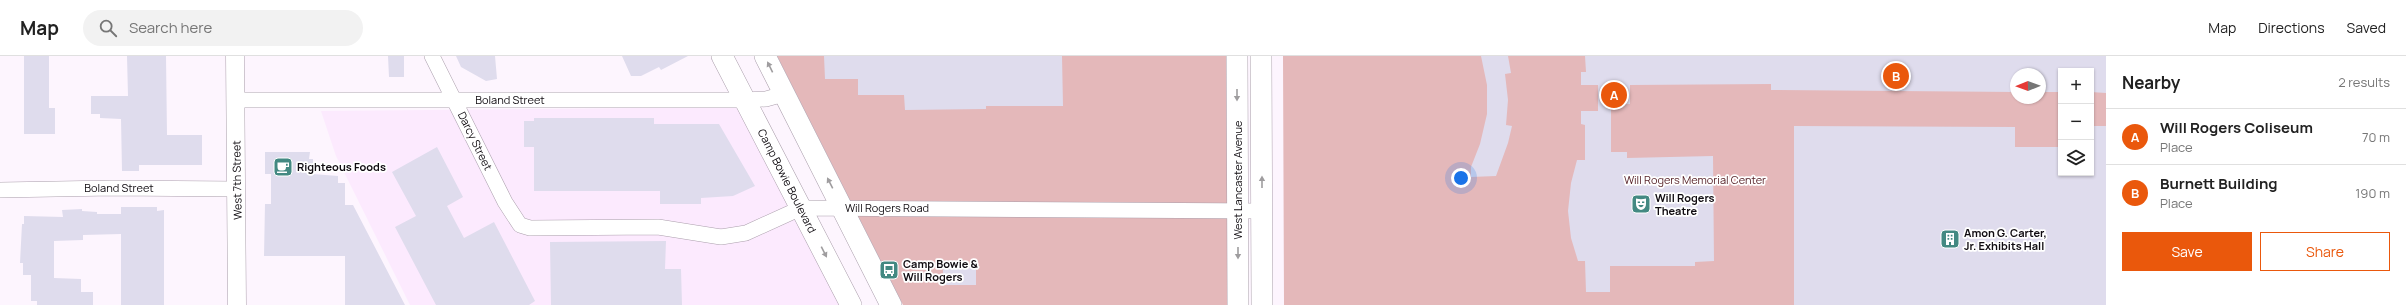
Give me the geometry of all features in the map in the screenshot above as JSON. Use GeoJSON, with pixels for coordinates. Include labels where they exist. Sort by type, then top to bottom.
{"type":"FeatureCollection","features":[{"type":"Feature","properties":{"kind":"main road","name":"Camp Bowie Boulevard"},"geometry":{"type":"LineString","coordinates":[[722,56],[851,305]]}},
{"type":"Feature","properties":{"kind":"main road"},"geometry":{"type":"LineString","coordinates":[[765,56],[891,305]]}},
{"type":"Feature","properties":{"kind":"main road","name":"West Lancaster Avenue"},"geometry":{"type":"LineString","coordinates":[[1237,56],[1238,305]]}},
{"type":"Feature","properties":{"kind":"main road"},"geometry":{"type":"LineString","coordinates":[[1261,56],[1262,305]]}},
{"type":"Feature","properties":{"kind":"street","name":"West 7th Street"},"geometry":{"type":"LineString","coordinates":[[235,56],[237,305]]}},
{"type":"Feature","properties":{"kind":"street","name":"Darcy Street"},"geometry":{"type":"LineString","coordinates":[[432,56],[505,202],[520,225]]}},
{"type":"Feature","properties":{"kind":"street","name":"Boland Street"},"geometry":{"type":"LineString","coordinates":[[236,100],[745,100],[766,99],[784,94]]}},
{"type":"Feature","properties":{"kind":"street","name":"Boland Street"},"geometry":{"type":"LineString","coordinates":[[0,190],[112,188],[237,189]]}},
{"type":"Feature","properties":{"kind":"street","name":"Will Rogers Road"},"geometry":{"type":"LineString","coordinates":[[520,225],[530,228],[658,227],[721,237],[746,233],[801,208],[1262,211]]}},
{"type":"Feature","properties":{"kind":"shaded area"},"geometry":{"type":"Polygon","coordinates":[[[739,107],[840,305],[410,305],[336,156],[321,111],[739,107]]]}},
{"type":"Feature","properties":{"kind":"green space"},"geometry":{"type":"Polygon","coordinates":[[[777,56],[1227,56],[1228,305],[903,305],[777,56]]]}},
{"type":"Feature","properties":{"kind":"green space","name":"Will Rogers Memorial Center"},"geometry":{"type":"Polygon","coordinates":[[[1283,56],[2106,56],[2106,305],[1284,305],[1283,56]]]}},
{"type":"Feature","properties":{"kind":"building"},"geometry":{"type":"Polygon","coordinates":[[[24,56],[49,56],[49,108],[55,108],[55,134],[24,134],[24,56]]]}},
{"type":"Feature","properties":{"kind":"building"},"geometry":{"type":"Polygon","coordinates":[[[127,56],[166,56],[167,135],[202,135],[202,165],[139,165],[139,171],[122,171],[121,119],[100,118],[100,114],[91,114],[91,96],[128,96],[127,56]]]}},
{"type":"Feature","properties":{"kind":"building"},"geometry":{"type":"Polygon","coordinates":[[[388,56],[404,56],[404,77],[389,77],[388,56]]]}},
{"type":"Feature","properties":{"kind":"building"},"geometry":{"type":"Polygon","coordinates":[[[456,56],[495,56],[497,79],[486,81],[461,67],[456,56]]]}},
{"type":"Feature","properties":{"kind":"building"},"geometry":{"type":"Polygon","coordinates":[[[622,56],[688,56],[661,70],[659,67],[641,76],[631,76],[622,56]]]}},
{"type":"Feature","properties":{"kind":"building"},"geometry":{"type":"Polygon","coordinates":[[[824,56],[1062,56],[1063,106],[986,106],[986,109],[905,110],[904,95],[858,95],[858,79],[825,79],[824,56]]]}},
{"type":"Feature","properties":{"kind":"building"},"geometry":{"type":"Polygon","coordinates":[[[1481,56],[1508,56],[1511,73],[1505,74],[1508,100],[1506,125],[1512,126],[1508,143],[1496,176],[1471,177],[1471,167],[1480,144],[1487,114],[1487,85],[1481,56]]]}},
{"type":"Feature","properties":{"kind":"building"},"geometry":{"type":"Polygon","coordinates":[[[1585,56],[2106,56],[2106,93],[2094,92],[2094,68],[2058,68],[2058,92],[2046,92],[2046,68],[2010,68],[2010,92],[1771,90],[1771,84],[1630,85],[1630,104],[1611,105],[1611,152],[1627,152],[1627,158],[1713,156],[1714,261],[1695,262],[1695,266],[1610,266],[1610,292],[1586,292],[1585,261],[1578,261],[1571,238],[1568,211],[1571,183],[1577,160],[1585,160],[1585,125],[1581,124],[1581,111],[1598,111],[1598,85],[1581,85],[1581,72],[1586,72],[1585,56]]]}},
{"type":"Feature","properties":{"kind":"building"},"geometry":{"type":"Polygon","coordinates":[[[534,118],[654,118],[654,124],[719,124],[755,186],[733,196],[701,198],[701,204],[660,204],[660,191],[534,191],[534,147],[524,147],[524,121],[534,121],[534,118]]]}},
{"type":"Feature","properties":{"kind":"building","name":"Amon G. Carter, Jr. Exhibits Hall"},"geometry":{"type":"Polygon","coordinates":[[[1794,126],[2015,127],[2015,147],[2058,147],[2058,176],[2094,176],[2094,126],[2106,126],[2106,305],[1794,305],[1794,126]]]}},
{"type":"Feature","properties":{"kind":"building"},"geometry":{"type":"Polygon","coordinates":[[[437,147],[463,197],[447,206],[464,238],[494,222],[535,301],[529,305],[436,305],[395,227],[416,216],[392,172],[437,147]]]}},
{"type":"Feature","properties":{"kind":"building"},"geometry":{"type":"Polygon","coordinates":[[[265,152],[310,152],[309,159],[313,159],[313,174],[338,176],[338,183],[345,183],[345,205],[353,205],[405,305],[345,305],[345,256],[264,256],[265,204],[271,204],[271,174],[265,174],[265,152]]]}},
{"type":"Feature","properties":{"kind":"building"},"geometry":{"type":"Polygon","coordinates":[[[121,207],[157,207],[157,211],[164,210],[164,305],[121,305],[121,234],[83,235],[83,240],[54,241],[54,278],[81,279],[81,292],[93,292],[93,305],[37,305],[37,301],[31,301],[31,275],[23,275],[23,263],[20,263],[22,224],[24,224],[24,216],[63,217],[62,210],[82,209],[82,211],[97,212],[97,214],[121,214],[121,207]]]}},
{"type":"Feature","properties":{"kind":"building"},"geometry":{"type":"Polygon","coordinates":[[[666,241],[665,269],[681,269],[682,305],[551,305],[550,242],[666,241]]]}},
{"type":"Feature","properties":{"kind":"building"},"geometry":{"type":"Polygon","coordinates":[[[943,265],[976,265],[976,285],[943,285],[943,265]]]}},
{"type":"Feature","properties":{"kind":"place","name":"Burnett Building"},"geometry":{"type":"Point","coordinates":[1896,76]}},
{"type":"Feature","properties":{"kind":"place","name":"Will Rogers Coliseum"},"geometry":{"type":"Point","coordinates":[1614,95]}},
{"type":"Feature","properties":{"kind":"place","name":"Righteous Foods"},"geometry":{"type":"Point","coordinates":[283,167]}},
{"type":"Feature","properties":{"kind":"place","name":"Will Rogers Theatre"},"geometry":{"type":"Point","coordinates":[1641,204]}},
{"type":"Feature","properties":{"kind":"place","name":"Amon G. Carter, Jr. Exhibits Hall"},"geometry":{"type":"Point","coordinates":[1950,239]}},
{"type":"Feature","properties":{"kind":"place","name":"Camp Bowie & Will Rogers"},"geometry":{"type":"Point","coordinates":[889,270]}}]}
